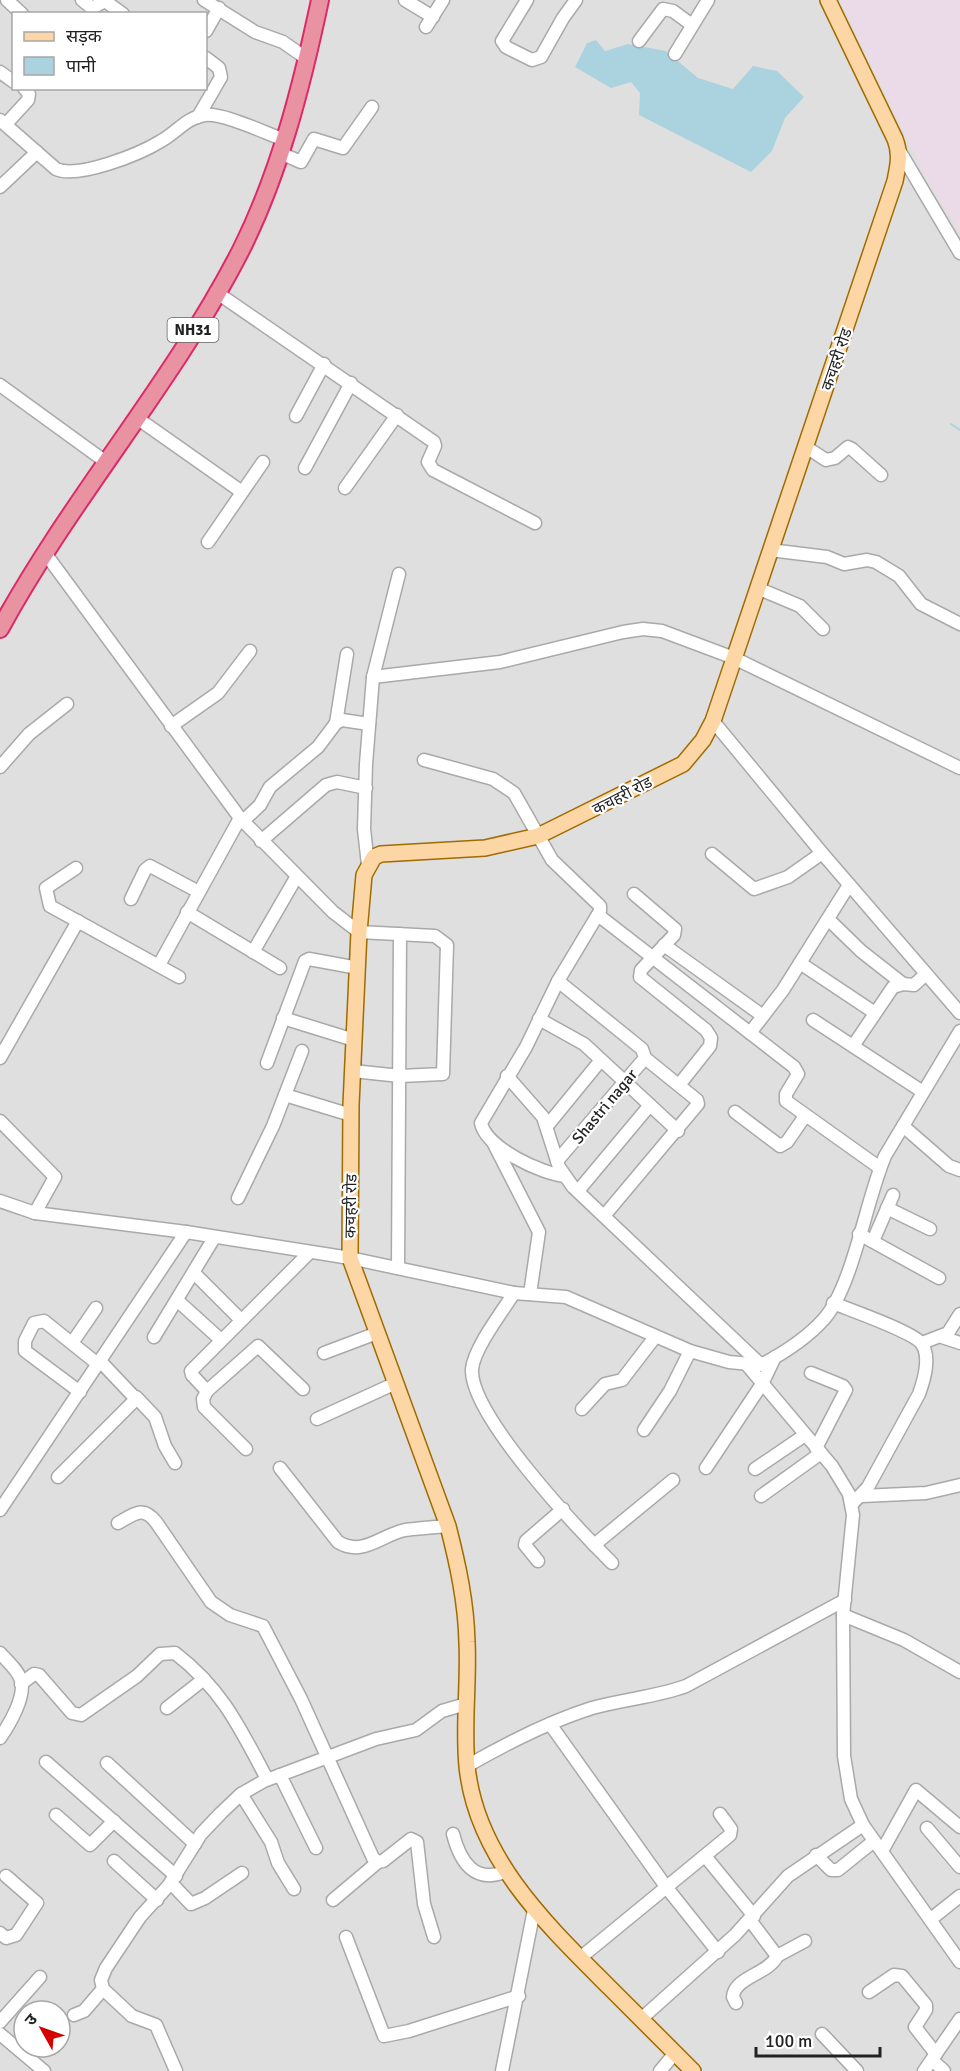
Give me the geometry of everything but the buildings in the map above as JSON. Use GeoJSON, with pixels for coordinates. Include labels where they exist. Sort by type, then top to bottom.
{"type":"FeatureCollection","features":[{"type":"Feature","properties":{"kind":"highway","name":"NH31"},"geometry":{"type":"LineString","coordinates":[[1,625],[45,553],[137,418],[216,292],[250,230],[282,147],[308,59],[320,0]]}},
{"type":"Feature","properties":{"kind":"main road"},"geometry":{"type":"LineString","coordinates":[[828,0],[899,150]]}},
{"type":"Feature","properties":{"kind":"main road","name":"कचहरी रोड"},"geometry":{"type":"LineString","coordinates":[[693,2071],[534,1910],[495,1853],[474,1802],[467,1766],[465,1600],[448,1526],[350,1258],[351,1115],[359,932],[364,875],[368,865],[381,854],[485,848],[538,836],[683,764],[703,740],[713,721],[896,181],[899,150]]}},
{"type":"Feature","properties":{"kind":"street"},"geometry":{"type":"LineString","coordinates":[[7,0],[20,12]]}},
{"type":"Feature","properties":{"kind":"street"},"geometry":{"type":"LineString","coordinates":[[82,0],[92,8],[105,1],[120,12]]}},
{"type":"Feature","properties":{"kind":"street"},"geometry":{"type":"LineString","coordinates":[[204,0],[255,32],[283,42],[308,59]]}},
{"type":"Feature","properties":{"kind":"street"},"geometry":{"type":"LineString","coordinates":[[405,0],[430,22],[443,0]]}},
{"type":"Feature","properties":{"kind":"street"},"geometry":{"type":"LineString","coordinates":[[527,0],[502,41],[506,47],[532,60],[541,57],[576,0]]}},
{"type":"Feature","properties":{"kind":"street"},"geometry":{"type":"LineString","coordinates":[[675,54],[708,0]]}},
{"type":"Feature","properties":{"kind":"street"},"geometry":{"type":"LineString","coordinates":[[207,29],[219,8]]}},
{"type":"Feature","properties":{"kind":"street"},"geometry":{"type":"LineString","coordinates":[[639,41],[663,9],[673,12],[692,25]]}},
{"type":"Feature","properties":{"kind":"street"},"geometry":{"type":"LineString","coordinates":[[26,90],[29,94],[28,100],[3,122],[56,169],[63,172],[80,171],[151,147],[198,117],[221,77],[219,68],[207,59]]}},
{"type":"Feature","properties":{"kind":"street"},"geometry":{"type":"LineString","coordinates":[[198,117],[213,116],[282,147],[303,161],[314,139],[343,148],[372,107]]}},
{"type":"Feature","properties":{"kind":"street"},"geometry":{"type":"LineString","coordinates":[[899,150],[960,253]]}},
{"type":"Feature","properties":{"kind":"street"},"geometry":{"type":"LineString","coordinates":[[0,187],[37,153]]}},
{"type":"Feature","properties":{"kind":"street"},"geometry":{"type":"LineString","coordinates":[[216,292],[324,364],[434,442],[435,446],[428,462],[433,470],[535,523]]}},
{"type":"Feature","properties":{"kind":"street"},"geometry":{"type":"LineString","coordinates":[[296,416],[324,364]]}},
{"type":"Feature","properties":{"kind":"street"},"geometry":{"type":"LineString","coordinates":[[305,468],[351,383]]}},
{"type":"Feature","properties":{"kind":"street"},"geometry":{"type":"LineString","coordinates":[[0,386],[106,462]]}},
{"type":"Feature","properties":{"kind":"street"},"geometry":{"type":"LineString","coordinates":[[345,488],[397,415]]}},
{"type":"Feature","properties":{"kind":"street"},"geometry":{"type":"LineString","coordinates":[[137,418],[242,492]]}},
{"type":"Feature","properties":{"kind":"street"},"geometry":{"type":"LineString","coordinates":[[806,447],[826,460],[835,458],[848,447],[852,448],[881,475]]}},
{"type":"Feature","properties":{"kind":"street"},"geometry":{"type":"LineString","coordinates":[[208,542],[263,462]]}},
{"type":"Feature","properties":{"kind":"street"},"geometry":{"type":"LineString","coordinates":[[770,550],[827,557],[844,564],[867,560],[876,562],[899,576],[921,604],[960,624]]}},
{"type":"Feature","properties":{"kind":"street"},"geometry":{"type":"LineString","coordinates":[[45,553],[242,820],[333,912],[359,932],[435,936],[447,945],[443,1074],[400,1076],[353,1071]]}},
{"type":"Feature","properties":{"kind":"street"},"geometry":{"type":"LineString","coordinates":[[368,865],[365,845],[366,788],[373,677],[399,574]]}},
{"type":"Feature","properties":{"kind":"street"},"geometry":{"type":"LineString","coordinates":[[757,588],[800,606],[823,629]]}},
{"type":"Feature","properties":{"kind":"street"},"geometry":{"type":"LineString","coordinates":[[373,677],[500,662],[643,629],[663,632],[734,658],[960,768]]}},
{"type":"Feature","properties":{"kind":"street"},"geometry":{"type":"LineString","coordinates":[[171,726],[218,693],[250,651]]}},
{"type":"Feature","properties":{"kind":"street"},"geometry":{"type":"LineString","coordinates":[[336,723],[347,654]]}},
{"type":"Feature","properties":{"kind":"street"},"geometry":{"type":"LineString","coordinates":[[0,767],[29,734],[66,704]]}},
{"type":"Feature","properties":{"kind":"street"},"geometry":{"type":"LineString","coordinates":[[159,964],[197,891],[242,820],[260,805],[270,787],[318,747],[336,723],[342,720],[369,724]]}},
{"type":"Feature","properties":{"kind":"street"},"geometry":{"type":"LineString","coordinates":[[713,721],[849,885],[960,1013]]}},
{"type":"Feature","properties":{"kind":"street"},"geometry":{"type":"LineString","coordinates":[[424,760],[480,775],[504,786],[521,804],[557,866],[600,906],[598,915],[558,981],[522,1054],[507,1076],[481,1124],[491,1138],[539,1232],[530,1294]]}},
{"type":"Feature","properties":{"kind":"street"},"geometry":{"type":"LineString","coordinates":[[261,841],[326,784],[338,782],[366,788]]}},
{"type":"Feature","properties":{"kind":"street"},"geometry":{"type":"LineString","coordinates":[[712,854],[754,889],[788,877],[822,853]]}},
{"type":"Feature","properties":{"kind":"street"},"geometry":{"type":"LineString","coordinates":[[131,899],[145,870],[150,866],[197,891]]}},
{"type":"Feature","properties":{"kind":"street"},"geometry":{"type":"LineString","coordinates":[[76,868],[50,885],[45,892],[50,906],[179,977]]}},
{"type":"Feature","properties":{"kind":"street"},"geometry":{"type":"LineString","coordinates":[[253,952],[297,876]]}},
{"type":"Feature","properties":{"kind":"street"},"geometry":{"type":"LineString","coordinates":[[750,1033],[800,963],[849,885]]}},
{"type":"Feature","properties":{"kind":"street"},"geometry":{"type":"LineString","coordinates":[[634,894],[674,926],[675,932],[642,970],[640,977],[706,1030],[711,1038],[710,1046],[678,1085]]}},
{"type":"Feature","properties":{"kind":"street"},"geometry":{"type":"LineString","coordinates":[[187,912],[280,968]]}},
{"type":"Feature","properties":{"kind":"street"},"geometry":{"type":"LineString","coordinates":[[598,915],[798,1071],[785,1098],[789,1105],[880,1168]]}},
{"type":"Feature","properties":{"kind":"street"},"geometry":{"type":"LineString","coordinates":[[828,919],[861,951],[903,984]]}},
{"type":"Feature","properties":{"kind":"street"},"geometry":{"type":"LineString","coordinates":[[0,1058],[78,921]]}},
{"type":"Feature","properties":{"kind":"street"},"geometry":{"type":"LineString","coordinates":[[398,1268],[400,934]]}},
{"type":"Feature","properties":{"kind":"street"},"geometry":{"type":"LineString","coordinates":[[664,945],[763,1016]]}},
{"type":"Feature","properties":{"kind":"street"},"geometry":{"type":"LineString","coordinates":[[267,1063],[305,961],[309,959],[358,968]]}},
{"type":"Feature","properties":{"kind":"street"},"geometry":{"type":"LineString","coordinates":[[800,963],[875,1013]]}},
{"type":"Feature","properties":{"kind":"street"},"geometry":{"type":"LineString","coordinates":[[853,1046],[893,987],[903,984],[914,985],[926,974]]}},
{"type":"Feature","properties":{"kind":"street","name":"Shastri nagar"},"geometry":{"type":"LineString","coordinates":[[557,1161],[645,1058],[642,1049],[558,981]]}},
{"type":"Feature","properties":{"kind":"street"},"geometry":{"type":"LineString","coordinates":[[283,1018],[354,1040]]}},
{"type":"Feature","properties":{"kind":"street"},"geometry":{"type":"LineString","coordinates":[[538,1019],[578,1039],[678,1131]]}},
{"type":"Feature","properties":{"kind":"street"},"geometry":{"type":"LineString","coordinates":[[813,1020],[923,1092]]}},
{"type":"Feature","properties":{"kind":"street"},"geometry":{"type":"LineString","coordinates":[[1,1203],[35,1213],[186,1232],[350,1258],[514,1293],[549,1294],[580,1301],[690,1351],[747,1365],[761,1365],[775,1357],[825,1318],[850,1265],[880,1168],[960,1031]]}},
{"type":"Feature","properties":{"kind":"street"},"geometry":{"type":"LineString","coordinates":[[238,1198],[273,1126],[302,1051]]}},
{"type":"Feature","properties":{"kind":"street"},"geometry":{"type":"LineString","coordinates":[[604,1216],[678,1131],[698,1104],[645,1058]]}},
{"type":"Feature","properties":{"kind":"street"},"geometry":{"type":"LineString","coordinates":[[547,1126],[601,1060]]}},
{"type":"Feature","properties":{"kind":"street"},"geometry":{"type":"LineString","coordinates":[[507,1076],[538,1110],[547,1126],[557,1161],[565,1176],[578,1191],[761,1365]]}},
{"type":"Feature","properties":{"kind":"street"},"geometry":{"type":"LineString","coordinates":[[285,1095],[351,1115]]}},
{"type":"Feature","properties":{"kind":"street"},"geometry":{"type":"LineString","coordinates":[[578,1191],[650,1105]]}},
{"type":"Feature","properties":{"kind":"street"},"geometry":{"type":"LineString","coordinates":[[735,1112],[780,1146],[787,1142],[806,1116]]}},
{"type":"Feature","properties":{"kind":"street"},"geometry":{"type":"LineString","coordinates":[[0,1121],[55,1177],[35,1213]]}},
{"type":"Feature","properties":{"kind":"street"},"geometry":{"type":"LineString","coordinates":[[903,1126],[950,1166],[960,1170]]}},
{"type":"Feature","properties":{"kind":"street"},"geometry":{"type":"LineString","coordinates":[[491,1138],[502,1149],[540,1171],[565,1176]]}},
{"type":"Feature","properties":{"kind":"street"},"geometry":{"type":"LineString","coordinates":[[873,1241],[893,1195]]}},
{"type":"Feature","properties":{"kind":"street"},"geometry":{"type":"LineString","coordinates":[[887,1208],[930,1229]]}},
{"type":"Feature","properties":{"kind":"street"},"geometry":{"type":"LineString","coordinates":[[0,1510],[186,1232]]}},
{"type":"Feature","properties":{"kind":"street"},"geometry":{"type":"LineString","coordinates":[[859,1234],[939,1278]]}},
{"type":"Feature","properties":{"kind":"street"},"geometry":{"type":"LineString","coordinates":[[154,1337],[195,1274],[214,1238]]}},
{"type":"Feature","properties":{"kind":"street"},"geometry":{"type":"LineString","coordinates":[[207,1391],[191,1371],[310,1252]]}},
{"type":"Feature","properties":{"kind":"street"},"geometry":{"type":"LineString","coordinates":[[195,1274],[242,1320]]}},
{"type":"Feature","properties":{"kind":"street"},"geometry":{"type":"LineString","coordinates":[[514,1293],[478,1353],[472,1366],[472,1379],[484,1410],[563,1509],[612,1563]]}},
{"type":"Feature","properties":{"kind":"street"},"geometry":{"type":"LineString","coordinates":[[178,1301],[221,1340]]}},
{"type":"Feature","properties":{"kind":"street"},"geometry":{"type":"LineString","coordinates":[[833,1303],[916,1337],[922,1343],[926,1361],[924,1382],[884,1460],[856,1505],[843,1615],[844,1756],[851,1799],[863,1825],[960,1962]]}},
{"type":"Feature","properties":{"kind":"street"},"geometry":{"type":"LineString","coordinates":[[72,1343],[96,1308]]}},
{"type":"Feature","properties":{"kind":"street"},"geometry":{"type":"LineString","coordinates":[[942,1337],[960,1314]]}},
{"type":"Feature","properties":{"kind":"street"},"geometry":{"type":"LineString","coordinates":[[80,1392],[23,1347],[34,1323],[40,1320],[100,1363],[136,1397],[155,1417],[165,1446],[175,1462]]}},
{"type":"Feature","properties":{"kind":"street"},"geometry":{"type":"LineString","coordinates":[[324,1353],[377,1333]]}},
{"type":"Feature","properties":{"kind":"street"},"geometry":{"type":"LineString","coordinates":[[582,1409],[605,1384],[622,1380],[655,1337]]}},
{"type":"Feature","properties":{"kind":"street"},"geometry":{"type":"LineString","coordinates":[[922,1343],[942,1337],[960,1343]]}},
{"type":"Feature","properties":{"kind":"street"},"geometry":{"type":"LineString","coordinates":[[246,1449],[204,1407],[203,1399],[207,1391],[258,1346],[303,1389]]}},
{"type":"Feature","properties":{"kind":"street"},"geometry":{"type":"LineString","coordinates":[[644,1430],[669,1391],[690,1351]]}},
{"type":"Feature","properties":{"kind":"street"},"geometry":{"type":"LineString","coordinates":[[706,1468],[762,1384],[775,1357]]}},
{"type":"Feature","properties":{"kind":"street"},"geometry":{"type":"LineString","coordinates":[[747,1365],[819,1451],[856,1505]]}},
{"type":"Feature","properties":{"kind":"street"},"geometry":{"type":"LineString","coordinates":[[761,1496],[819,1451],[846,1390],[843,1386],[811,1373]]}},
{"type":"Feature","properties":{"kind":"street"},"geometry":{"type":"LineString","coordinates":[[317,1419],[396,1383]]}},
{"type":"Feature","properties":{"kind":"street"},"geometry":{"type":"LineString","coordinates":[[58,1477],[136,1397]]}},
{"type":"Feature","properties":{"kind":"street"},"geometry":{"type":"LineString","coordinates":[[755,1469],[805,1435]]}},
{"type":"Feature","properties":{"kind":"street"},"geometry":{"type":"LineString","coordinates":[[280,1468],[338,1542],[344,1546],[363,1548],[404,1530],[448,1526]]}},
{"type":"Feature","properties":{"kind":"street"},"geometry":{"type":"LineString","coordinates":[[594,1545],[673,1480]]}},
{"type":"Feature","properties":{"kind":"street"},"geometry":{"type":"LineString","coordinates":[[856,1505],[926,1493],[958,1483]]}},
{"type":"Feature","properties":{"kind":"street"},"geometry":{"type":"LineString","coordinates":[[538,1561],[525,1545],[526,1540],[563,1509]]}},
{"type":"Feature","properties":{"kind":"street"},"geometry":{"type":"LineString","coordinates":[[118,1523],[141,1510],[145,1511],[162,1530],[211,1602],[230,1615],[263,1626],[328,1756],[368,1851],[378,1862]]}},
{"type":"Feature","properties":{"kind":"street"},"geometry":{"type":"LineString","coordinates":[[467,1766],[509,1741],[590,1709],[660,1695],[686,1686],[845,1600]]}},
{"type":"Feature","properties":{"kind":"street"},"geometry":{"type":"LineString","coordinates":[[843,1615],[904,1640],[960,1672]]}},
{"type":"Feature","properties":{"kind":"street"},"geometry":{"type":"LineString","coordinates":[[0,1653],[16,1671],[21,1684],[21,1695],[0,1738]]}},
{"type":"Feature","properties":{"kind":"street"},"geometry":{"type":"LineString","coordinates":[[21,1684],[34,1674],[39,1675],[76,1715],[87,1712],[103,1702],[160,1654],[175,1653],[204,1679],[228,1706],[316,1848]]}},
{"type":"Feature","properties":{"kind":"street"},"geometry":{"type":"LineString","coordinates":[[167,1708],[204,1679]]}},
{"type":"Feature","properties":{"kind":"street"},"geometry":{"type":"LineString","coordinates":[[176,2071],[156,2025],[132,2016],[103,1989],[101,1980],[106,1968],[140,1917],[173,1879],[201,1834],[241,1794],[273,1777],[376,1739],[416,1730],[442,1711],[466,1704]]}},
{"type":"Feature","properties":{"kind":"street"},"geometry":{"type":"LineString","coordinates":[[550,1724],[667,1888],[718,1952]]}},
{"type":"Feature","properties":{"kind":"street"},"geometry":{"type":"LineString","coordinates":[[46,1762],[114,1821],[173,1879],[191,1904],[205,1898],[242,1874]]}},
{"type":"Feature","properties":{"kind":"street"},"geometry":{"type":"LineString","coordinates":[[107,1763],[195,1844]]}},
{"type":"Feature","properties":{"kind":"street"},"geometry":{"type":"LineString","coordinates":[[816,1855],[831,1870],[838,1870],[878,1846],[916,1790],[960,1827]]}},
{"type":"Feature","properties":{"kind":"street"},"geometry":{"type":"LineString","coordinates":[[241,1794],[271,1842],[278,1863],[294,1889]]}},
{"type":"Feature","properties":{"kind":"street"},"geometry":{"type":"LineString","coordinates":[[580,1958],[731,1833],[720,1814]]}},
{"type":"Feature","properties":{"kind":"street"},"geometry":{"type":"LineString","coordinates":[[56,1815],[90,1845],[114,1821]]}},
{"type":"Feature","properties":{"kind":"street"},"geometry":{"type":"LineString","coordinates":[[641,2019],[718,1952],[752,1918],[788,1876],[863,1825]]}},
{"type":"Feature","properties":{"kind":"street"},"geometry":{"type":"LineString","coordinates":[[927,1828],[960,1867]]}},
{"type":"Feature","properties":{"kind":"street"},"geometry":{"type":"LineString","coordinates":[[453,1834],[463,1862],[471,1869],[489,1876],[507,1871]]}},
{"type":"Feature","properties":{"kind":"street"},"geometry":{"type":"LineString","coordinates":[[333,1900],[378,1862],[383,1861],[411,1839],[417,1842],[424,1904],[434,1937]]}},
{"type":"Feature","properties":{"kind":"street"},"geometry":{"type":"LineString","coordinates":[[705,1856],[752,1918],[777,1956]]}},
{"type":"Feature","properties":{"kind":"street"},"geometry":{"type":"LineString","coordinates":[[114,1861],[157,1900]]}},
{"type":"Feature","properties":{"kind":"street"},"geometry":{"type":"LineString","coordinates":[[0,1933],[6,1938],[16,1935],[37,1903],[6,1876]]}},
{"type":"Feature","properties":{"kind":"street"},"geometry":{"type":"LineString","coordinates":[[931,1918],[960,1896]]}},
{"type":"Feature","properties":{"kind":"street"},"geometry":{"type":"LineString","coordinates":[[502,2071],[519,1996],[534,1910]]}},
{"type":"Feature","properties":{"kind":"street"},"geometry":{"type":"LineString","coordinates":[[346,1937],[384,2036],[400,2034],[519,1996]]}},
{"type":"Feature","properties":{"kind":"street"},"geometry":{"type":"LineString","coordinates":[[736,2003],[733,1997],[735,1989],[770,1966],[777,1956],[805,1941]]}},
{"type":"Feature","properties":{"kind":"street"},"geometry":{"type":"LineString","coordinates":[[869,1992],[894,1976],[902,1976],[926,2005],[926,2010],[915,2027],[944,2071]]}},
{"type":"Feature","properties":{"kind":"street"},"geometry":{"type":"LineString","coordinates":[[0,2022],[40,1977]]}},
{"type":"Feature","properties":{"kind":"street"},"geometry":{"type":"LineString","coordinates":[[75,2015],[84,2011],[103,1989]]}},
{"type":"Feature","properties":{"kind":"street"},"geometry":{"type":"LineString","coordinates":[[924,2071],[960,2019]]}},
{"type":"Feature","properties":{"kind":"street"},"geometry":{"type":"LineString","coordinates":[[0,2034],[44,2071]]}},
{"type":"Feature","properties":{"kind":"street"},"geometry":{"type":"LineString","coordinates":[[822,2034],[854,2070]]}},
{"type":"Feature","properties":{"kind":"street"},"geometry":{"type":"LineString","coordinates":[[660,2071],[675,2053]]}},
{"type":"Feature","properties":{"kind":"shaded area"},"geometry":{"type":"Polygon","coordinates":[[[0,0],[960,0],[960,2071],[0,2071],[0,0]]]}},
{"type":"Feature","properties":{"kind":"shaded area"},"geometry":{"type":"Polygon","coordinates":[[[840,0],[960,0],[960,232],[929,183],[840,0]]]}},
{"type":"Feature","properties":{"kind":"water"},"geometry":{"type":"Polygon","coordinates":[[[596,40],[605,51],[628,44],[666,51],[698,78],[733,89],[753,66],[777,71],[804,97],[785,118],[772,151],[751,172],[639,115],[640,93],[631,82],[611,88],[575,67],[587,43],[596,40]]]}},
{"type":"Feature","properties":{"kind":"waterway"},"geometry":{"type":"LineString","coordinates":[[951,424],[960,430]]}}]}
